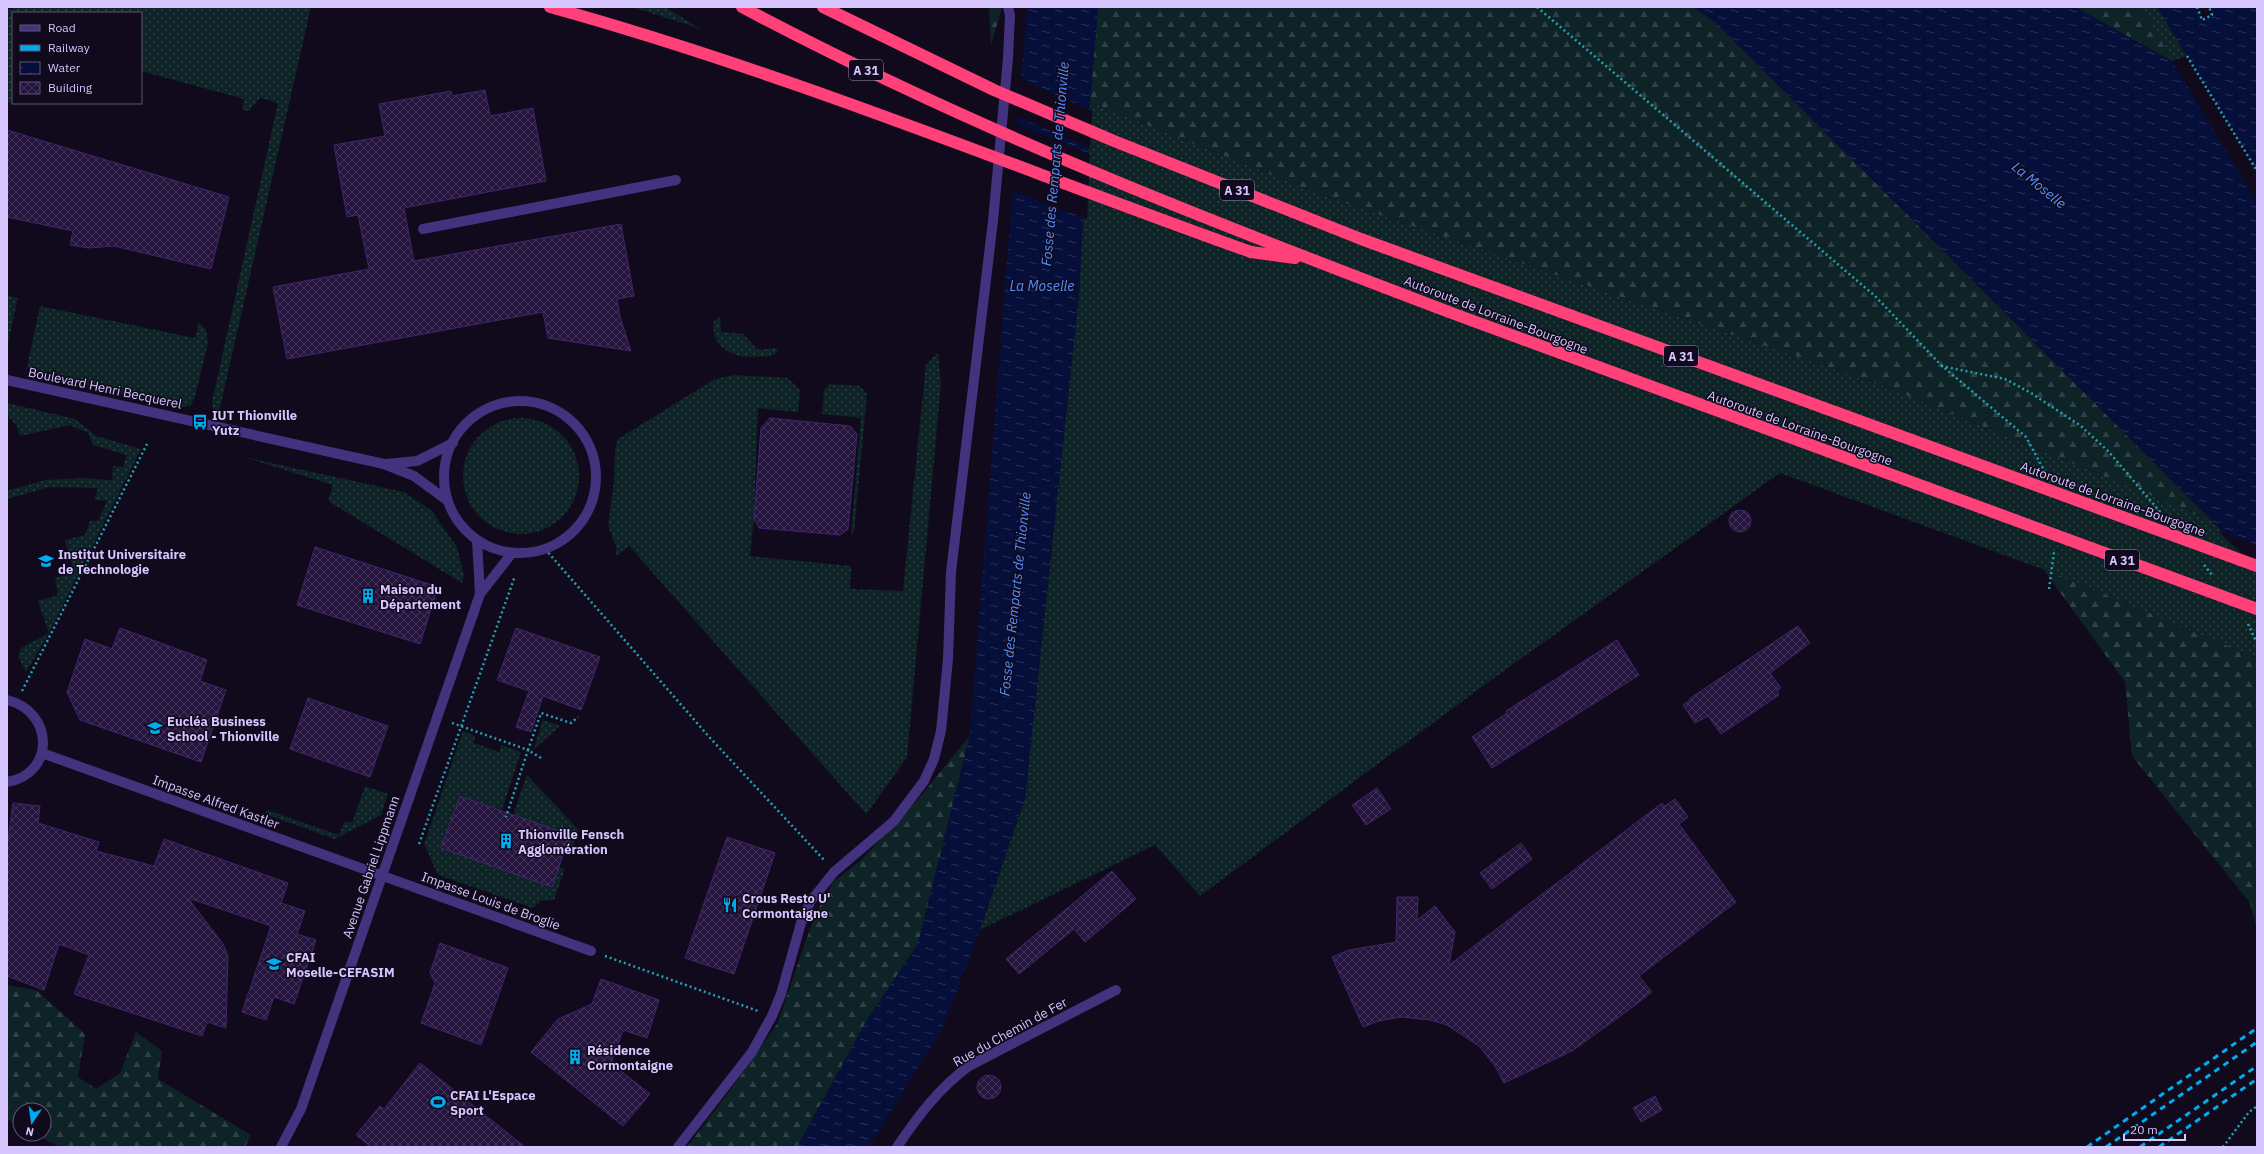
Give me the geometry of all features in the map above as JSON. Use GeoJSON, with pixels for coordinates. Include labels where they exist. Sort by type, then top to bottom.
{"type":"FeatureCollection","features":[{"type":"Feature","properties":{"kind":"highway"},"geometry":{"type":"LineString","coordinates":[[550,7],[627,29],[786,82],[987,155],[1107,201],[1251,252],[1314,261]]}},
{"type":"Feature","properties":{"kind":"highway","name":"Autoroute de Lorraine-Bourgogne"},"geometry":{"type":"LineString","coordinates":[[742,7],[804,40],[993,129],[1314,261],[1648,387],[2257,609]]}},
{"type":"Feature","properties":{"kind":"highway","name":"Autoroute de Lorraine-Bourgogne"},"geometry":{"type":"LineString","coordinates":[[823,7],[994,90],[1114,141],[1360,239],[2257,566]]}},
{"type":"Feature","properties":{"kind":"street"},"geometry":{"type":"LineString","coordinates":[[678,1147],[752,1052],[772,1016],[781,994],[801,924],[810,902],[834,872],[894,821],[924,781],[934,759],[941,731],[948,659],[951,572],[993,221],[1008,58],[1010,14],[1008,7]]}},
{"type":"Feature","properties":{"kind":"street"},"geometry":{"type":"LineString","coordinates":[[423,229],[676,180]]}},
{"type":"Feature","properties":{"kind":"street","name":"Boulevard Henri Becquerel"},"geometry":{"type":"LineString","coordinates":[[7,380],[384,464],[414,476],[448,502]]}},
{"type":"Feature","properties":{"kind":"street"},"geometry":{"type":"LineString","coordinates":[[513,401],[535,402],[556,410],[574,423],[588,441],[596,463],[596,486],[590,508],[578,527],[563,540],[545,549],[529,553],[512,553],[494,548],[477,540],[459,523],[448,502],[443,478],[447,455],[453,443],[456,435],[472,418],[491,406],[513,401]]}},
{"type":"Feature","properties":{"kind":"street","name":"Boulevard Henri Becquerel"},"geometry":{"type":"LineString","coordinates":[[384,464],[417,461],[453,443]]}},
{"type":"Feature","properties":{"kind":"street","name":"Avenue Gabriel Lippmann"},"geometry":{"type":"LineString","coordinates":[[477,540],[480,594]]}},
{"type":"Feature","properties":{"kind":"street","name":"Avenue Gabriel Lippmann"},"geometry":{"type":"LineString","coordinates":[[281,1147],[301,1109],[480,594],[512,553]]}},
{"type":"Feature","properties":{"kind":"street"},"geometry":{"type":"LineString","coordinates":[[7,782],[26,774],[36,765],[42,753],[43,741],[41,729],[36,717],[28,709],[12,701]]}},
{"type":"Feature","properties":{"kind":"street","name":"Impasse Alfred Kastler"},"geometry":{"type":"LineString","coordinates":[[42,753],[382,876]]}},
{"type":"Feature","properties":{"kind":"street","name":"Impasse Louis de Broglie"},"geometry":{"type":"LineString","coordinates":[[382,876],[591,951]]}},
{"type":"Feature","properties":{"kind":"street","name":"Rue du Chemin de Fer"},"geometry":{"type":"LineString","coordinates":[[897,1147],[916,1119],[950,1080],[970,1066],[1116,990]]}},
{"type":"Feature","properties":{"kind":"path"},"geometry":{"type":"LineString","coordinates":[[1537,7],[1875,296],[1941,365],[2026,437],[2043,465],[2048,479]]}},
{"type":"Feature","properties":{"kind":"path"},"geometry":{"type":"LineString","coordinates":[[2197,7],[2202,20],[2212,15],[2209,7]]}},
{"type":"Feature","properties":{"kind":"path"},"geometry":{"type":"LineString","coordinates":[[2187,56],[2257,171]]}},
{"type":"Feature","properties":{"kind":"path"},"geometry":{"type":"LineString","coordinates":[[1941,365],[2004,379],[2031,393],[2081,426],[2109,452],[2164,517]]}},
{"type":"Feature","properties":{"kind":"path"},"geometry":{"type":"LineString","coordinates":[[12,701],[147,444]]}},
{"type":"Feature","properties":{"kind":"path"},"geometry":{"type":"LineString","coordinates":[[2049,589],[2055,547]]}},
{"type":"Feature","properties":{"kind":"path"},"geometry":{"type":"LineString","coordinates":[[545,549],[711,739],[834,872]]}},
{"type":"Feature","properties":{"kind":"path"},"geometry":{"type":"LineString","coordinates":[[2203,564],[2213,576]]}},
{"type":"Feature","properties":{"kind":"path"},"geometry":{"type":"LineString","coordinates":[[419,844],[515,575]]}},
{"type":"Feature","properties":{"kind":"path"},"geometry":{"type":"LineString","coordinates":[[2244,618],[2257,643]]}},
{"type":"Feature","properties":{"kind":"path"},"geometry":{"type":"LineString","coordinates":[[506,817],[541,713],[571,723],[578,717]]}},
{"type":"Feature","properties":{"kind":"path"},"geometry":{"type":"LineString","coordinates":[[451,722],[528,750],[541,758]]}},
{"type":"Feature","properties":{"kind":"path"},"geometry":{"type":"LineString","coordinates":[[591,951],[772,1016]]}},
{"type":"Feature","properties":{"kind":"path"},"geometry":{"type":"LineString","coordinates":[[2222,1147],[2249,1112],[2257,1106]]}},
{"type":"Feature","properties":{"kind":"green space"},"geometry":{"type":"Polygon","coordinates":[[[16,7],[311,7],[219,412],[213,409],[212,402],[278,103],[260,98],[249,111],[242,110],[244,99],[142,71],[142,12],[12,12],[12,102],[7,103],[7,11],[16,7]]]}},
{"type":"Feature","properties":{"kind":"green space"},"geometry":{"type":"Polygon","coordinates":[[[632,7],[665,7],[701,29],[632,7]]]}},
{"type":"Feature","properties":{"kind":"green space"},"geometry":{"type":"Polygon","coordinates":[[[989,7],[1002,7],[991,46],[989,7]]]}},
{"type":"Feature","properties":{"kind":"green space"},"geometry":{"type":"Polygon","coordinates":[[[1098,7],[1694,7],[1716,22],[2211,520],[1886,387],[1327,197],[1090,102],[1098,7]]]}},
{"type":"Feature","properties":{"kind":"green space"},"geometry":{"type":"Polygon","coordinates":[[[2075,7],[2142,7],[2172,61],[2075,7]]]}},
{"type":"Feature","properties":{"kind":"green space"},"geometry":{"type":"Polygon","coordinates":[[[2142,7],[2157,7],[2187,56],[2172,61],[2142,7]]]}},
{"type":"Feature","properties":{"kind":"green space"},"geometry":{"type":"Polygon","coordinates":[[[1090,102],[1327,197],[1886,387],[2211,520],[2257,566],[2257,658],[2042,569],[1780,473],[1487,683],[1200,896],[1155,845],[980,930],[1025,798],[1079,294],[1090,102]]]}},
{"type":"Feature","properties":{"kind":"green space"},"geometry":{"type":"Polygon","coordinates":[[[7,295],[18,298],[7,348],[7,295]]]}},
{"type":"Feature","properties":{"kind":"green space"},"geometry":{"type":"Polygon","coordinates":[[[40,306],[195,338],[199,322],[206,330],[208,343],[195,397],[191,405],[184,407],[36,375],[27,367],[40,306]]]}},
{"type":"Feature","properties":{"kind":"green space"},"geometry":{"type":"Polygon","coordinates":[[[720,317],[721,332],[743,334],[758,350],[776,348],[778,352],[773,355],[763,357],[748,357],[732,354],[725,350],[716,338],[714,330],[714,321],[720,317]]]}},
{"type":"Feature","properties":{"kind":"green space"},"geometry":{"type":"Polygon","coordinates":[[[938,353],[941,384],[907,758],[866,814],[629,546],[616,556],[616,546],[608,526],[614,481],[615,449],[618,439],[715,379],[734,375],[788,378],[800,390],[798,412],[758,408],[754,519],[750,556],[851,566],[850,589],[903,591],[926,364],[938,353]]]}},
{"type":"Feature","properties":{"kind":"green space"},"geometry":{"type":"Polygon","coordinates":[[[829,384],[860,386],[867,394],[854,532],[851,535],[861,418],[822,414],[824,390],[829,384]]]}},
{"type":"Feature","properties":{"kind":"green space"},"geometry":{"type":"Polygon","coordinates":[[[7,403],[75,419],[96,436],[141,449],[49,633],[38,601],[58,595],[55,578],[74,573],[65,540],[85,535],[90,521],[98,521],[107,501],[94,500],[98,488],[50,487],[7,499],[7,491],[45,480],[82,478],[112,480],[113,466],[123,467],[127,455],[93,445],[88,433],[70,425],[20,436],[17,426],[7,415],[7,403]]]}},
{"type":"Feature","properties":{"kind":"green space"},"geometry":{"type":"Polygon","coordinates":[[[521,418],[543,422],[562,435],[575,454],[579,476],[575,498],[562,517],[543,530],[521,534],[499,530],[480,517],[467,498],[463,476],[467,454],[480,435],[499,422],[521,418]]]}},
{"type":"Feature","properties":{"kind":"green space"},"geometry":{"type":"Polygon","coordinates":[[[244,457],[404,492],[432,511],[457,547],[464,575],[462,583],[328,501],[333,485],[244,457]]]}},
{"type":"Feature","properties":{"kind":"green space"},"geometry":{"type":"Polygon","coordinates":[[[2043,569],[2257,658],[2257,930],[2250,903],[2132,756],[2125,682],[2043,569]]]}},
{"type":"Feature","properties":{"kind":"green space"},"geometry":{"type":"Polygon","coordinates":[[[49,633],[26,672],[18,656],[21,648],[49,633]]]}},
{"type":"Feature","properties":{"kind":"green space"},"geometry":{"type":"Polygon","coordinates":[[[543,720],[560,726],[533,750],[543,720]]]}},
{"type":"Feature","properties":{"kind":"green space"},"geometry":{"type":"Polygon","coordinates":[[[463,731],[475,736],[474,743],[499,752],[501,745],[521,752],[502,810],[460,796],[441,848],[552,887],[559,867],[565,869],[554,900],[541,901],[533,908],[438,875],[424,844],[463,731]]]}},
{"type":"Feature","properties":{"kind":"green space"},"geometry":{"type":"Polygon","coordinates":[[[970,735],[918,944],[866,1022],[797,1147],[687,1147],[734,1085],[777,1024],[815,915],[833,882],[861,860],[921,796],[970,735]]]}},
{"type":"Feature","properties":{"kind":"green space"},"geometry":{"type":"Polygon","coordinates":[[[527,775],[579,830],[571,853],[564,851],[570,835],[513,815],[527,775]]]}},
{"type":"Feature","properties":{"kind":"green space"},"geometry":{"type":"Polygon","coordinates":[[[365,786],[388,794],[381,815],[335,839],[265,814],[267,810],[339,835],[345,821],[352,823],[365,786]]]}},
{"type":"Feature","properties":{"kind":"green space"},"geometry":{"type":"Polygon","coordinates":[[[7,985],[36,990],[85,1034],[78,1077],[96,1089],[120,1073],[136,1032],[162,1051],[158,1079],[251,1135],[245,1147],[59,1147],[50,1142],[52,1142],[52,1102],[12,1102],[12,1122],[7,1119],[7,985]]]}},
{"type":"Feature","properties":{"kind":"water","name":"La Moselle"},"geometry":{"type":"Polygon","coordinates":[[[1027,7],[1098,7],[1090,102],[1079,294],[1025,798],[980,930],[942,1029],[869,1147],[797,1147],[866,1022],[918,944],[970,735],[1027,7]]]}},
{"type":"Feature","properties":{"kind":"water"},"geometry":{"type":"Polygon","coordinates":[[[1694,7],[2075,7],[2172,61],[2257,203],[2257,566],[1716,23],[1694,7]]]}},
{"type":"Feature","properties":{"kind":"water"},"geometry":{"type":"Polygon","coordinates":[[[2157,7],[2197,7],[2202,19],[2212,15],[2209,7],[2257,7],[2257,171],[2157,7]]]}},
{"type":"Feature","properties":{"kind":"pier"},"geometry":{"type":"Polygon","coordinates":[[[1020,79],[1092,111],[1090,148],[1017,116],[1020,79]]]}},
{"type":"Feature","properties":{"kind":"pier"},"geometry":{"type":"Polygon","coordinates":[[[1016,124],[1090,154],[1087,219],[1011,190],[1016,124]]]}},
{"type":"Feature","properties":{"kind":"pier"},"geometry":{"type":"Polygon","coordinates":[[[2218,531],[2257,545],[2257,568],[2256,568],[2218,531]]]}},
{"type":"Feature","properties":{"kind":"building"},"geometry":{"type":"Polygon","coordinates":[[[485,90],[490,116],[533,108],[546,181],[404,208],[414,261],[621,224],[634,296],[617,299],[620,317],[631,351],[548,338],[543,312],[287,359],[273,287],[369,269],[358,215],[347,217],[334,145],[385,136],[379,104],[451,91],[452,96],[485,90]]]}},
{"type":"Feature","properties":{"kind":"building"},"geometry":{"type":"Polygon","coordinates":[[[7,130],[229,197],[211,269],[114,246],[88,248],[70,245],[73,231],[7,217],[7,130]]]}},
{"type":"Feature","properties":{"kind":"building"},"geometry":{"type":"Polygon","coordinates":[[[770,418],[850,426],[857,434],[848,529],[840,535],[759,528],[754,519],[761,428],[770,418]]]}},
{"type":"Feature","properties":{"kind":"building"},"geometry":{"type":"Polygon","coordinates":[[[1740,510],[1748,513],[1751,521],[1748,529],[1740,532],[1732,529],[1729,521],[1732,513],[1740,510]]]}},
{"type":"Feature","properties":{"kind":"building","name":"Maison du Département"},"geometry":{"type":"Polygon","coordinates":[[[315,547],[438,587],[420,644],[297,605],[315,547]]]}},
{"type":"Feature","properties":{"kind":"building"},"geometry":{"type":"Polygon","coordinates":[[[1798,626],[1810,643],[1770,673],[1781,688],[1777,691],[1779,695],[1721,734],[1708,716],[1695,723],[1683,705],[1690,700],[1689,699],[1798,626]]]}},
{"type":"Feature","properties":{"kind":"building"},"geometry":{"type":"Polygon","coordinates":[[[120,628],[207,660],[200,681],[226,690],[201,762],[80,720],[67,692],[85,639],[112,649],[120,628]]]}},
{"type":"Feature","properties":{"kind":"building"},"geometry":{"type":"Polygon","coordinates":[[[516,628],[600,657],[581,710],[543,696],[531,732],[516,727],[529,691],[497,680],[516,628]]]}},
{"type":"Feature","properties":{"kind":"building"},"geometry":{"type":"Polygon","coordinates":[[[1617,640],[1639,675],[1492,768],[1472,737],[1507,713],[1506,711],[1617,640]]]}},
{"type":"Feature","properties":{"kind":"building"},"geometry":{"type":"Polygon","coordinates":[[[308,698],[388,726],[370,777],[290,749],[308,698]]]}},
{"type":"Feature","properties":{"kind":"building"},"geometry":{"type":"Polygon","coordinates":[[[1377,788],[1391,809],[1366,825],[1352,805],[1377,788]]]}},
{"type":"Feature","properties":{"kind":"building","name":"Thionville Fensch Agglomération"},"geometry":{"type":"Polygon","coordinates":[[[460,796],[570,835],[552,887],[441,848],[460,796]]]}},
{"type":"Feature","properties":{"kind":"building"},"geometry":{"type":"Polygon","coordinates":[[[1675,799],[1688,817],[1679,824],[1736,902],[1639,976],[1652,992],[1626,1012],[1572,1051],[1504,1083],[1495,1066],[1479,1046],[1447,1025],[1430,1020],[1401,1017],[1379,1021],[1363,1027],[1332,957],[1349,950],[1396,942],[1397,897],[1418,897],[1417,920],[1435,906],[1455,932],[1449,965],[1662,803],[1665,806],[1675,799]]]}},
{"type":"Feature","properties":{"kind":"building"},"geometry":{"type":"Polygon","coordinates":[[[13,803],[40,806],[38,823],[99,842],[96,851],[154,866],[164,839],[288,883],[281,903],[305,911],[297,934],[316,940],[294,1004],[274,997],[266,1020],[242,1012],[271,926],[188,898],[223,944],[228,956],[226,1028],[207,1022],[202,1036],[74,994],[89,955],[59,944],[44,990],[7,976],[7,848],[13,803]]]}},
{"type":"Feature","properties":{"kind":"building","name":"Crous Resto U' Cormontaigne"},"geometry":{"type":"Polygon","coordinates":[[[727,837],[775,853],[734,974],[685,958],[727,837]]]}},
{"type":"Feature","properties":{"kind":"building"},"geometry":{"type":"Polygon","coordinates":[[[1521,843],[1532,859],[1492,889],[1480,873],[1521,843]]]}},
{"type":"Feature","properties":{"kind":"building"},"geometry":{"type":"Polygon","coordinates":[[[1112,871],[1136,899],[1085,942],[1074,929],[1019,974],[1006,959],[1112,871]]]}},
{"type":"Feature","properties":{"kind":"building"},"geometry":{"type":"Polygon","coordinates":[[[440,943],[508,968],[481,1045],[421,1023],[435,983],[430,973],[440,943]]]}},
{"type":"Feature","properties":{"kind":"building","name":"Résidence Cormontaigne"},"geometry":{"type":"Polygon","coordinates":[[[601,979],[659,1000],[647,1038],[623,1030],[611,1063],[650,1094],[623,1126],[531,1052],[558,1019],[592,1004],[601,979]]]}},
{"type":"Feature","properties":{"kind":"building","name":"CFAI L'Espace Sport"},"geometry":{"type":"Polygon","coordinates":[[[420,1063],[525,1147],[371,1147],[356,1135],[380,1106],[384,1109],[420,1063]]]}},
{"type":"Feature","properties":{"kind":"building"},"geometry":{"type":"Polygon","coordinates":[[[989,1075],[997,1079],[1001,1087],[997,1095],[989,1099],[981,1095],[977,1087],[981,1079],[989,1075]]]}},
{"type":"Feature","properties":{"kind":"building"},"geometry":{"type":"Polygon","coordinates":[[[1655,1096],[1662,1110],[1641,1122],[1633,1108],[1655,1096]]]}},
{"type":"Feature","properties":{"kind":"railway"},"geometry":{"type":"LineString","coordinates":[[2087,1147],[2257,1028]]}},
{"type":"Feature","properties":{"kind":"railway"},"geometry":{"type":"LineString","coordinates":[[2106,1147],[2257,1042]]}},
{"type":"Feature","properties":{"kind":"railway"},"geometry":{"type":"LineString","coordinates":[[2140,1147],[2257,1066]]}},
{"type":"Feature","properties":{"kind":"railway"},"geometry":{"type":"LineString","coordinates":[[2159,1147],[2257,1079]]}},
{"type":"Feature","properties":{"kind":"place","name":"IUT Thionville Yutz"},"geometry":{"type":"Point","coordinates":[200,422]}},
{"type":"Feature","properties":{"kind":"place","name":"Institut Universitaire de Technologie"},"geometry":{"type":"Point","coordinates":[46,561]}},
{"type":"Feature","properties":{"kind":"place","name":"Maison du Département"},"geometry":{"type":"Point","coordinates":[368,596]}},
{"type":"Feature","properties":{"kind":"place","name":"Eucléa Business School - Thionville"},"geometry":{"type":"Point","coordinates":[155,728]}},
{"type":"Feature","properties":{"kind":"place","name":"Thionville Fensch Agglomération"},"geometry":{"type":"Point","coordinates":[506,841]}},
{"type":"Feature","properties":{"kind":"place","name":"Crous Resto U' Cormontaigne"},"geometry":{"type":"Point","coordinates":[730,905]}},
{"type":"Feature","properties":{"kind":"place","name":"CFAI Moselle-CEFASIM"},"geometry":{"type":"Point","coordinates":[274,964]}},
{"type":"Feature","properties":{"kind":"place","name":"Résidence Cormontaigne"},"geometry":{"type":"Point","coordinates":[575,1057]}},
{"type":"Feature","properties":{"kind":"place","name":"CFAI L'Espace Sport"},"geometry":{"type":"Point","coordinates":[438,1102]}},
{"type":"Feature","properties":{"kind":"water label","name":"Fosse des Remparts de Thionville"},"geometry":{"type":"Point","coordinates":[1055,164]}},
{"type":"Feature","properties":{"kind":"water label","name":"Fosse des Remparts de Thionville"},"geometry":{"type":"Point","coordinates":[1015,594]}}]}
